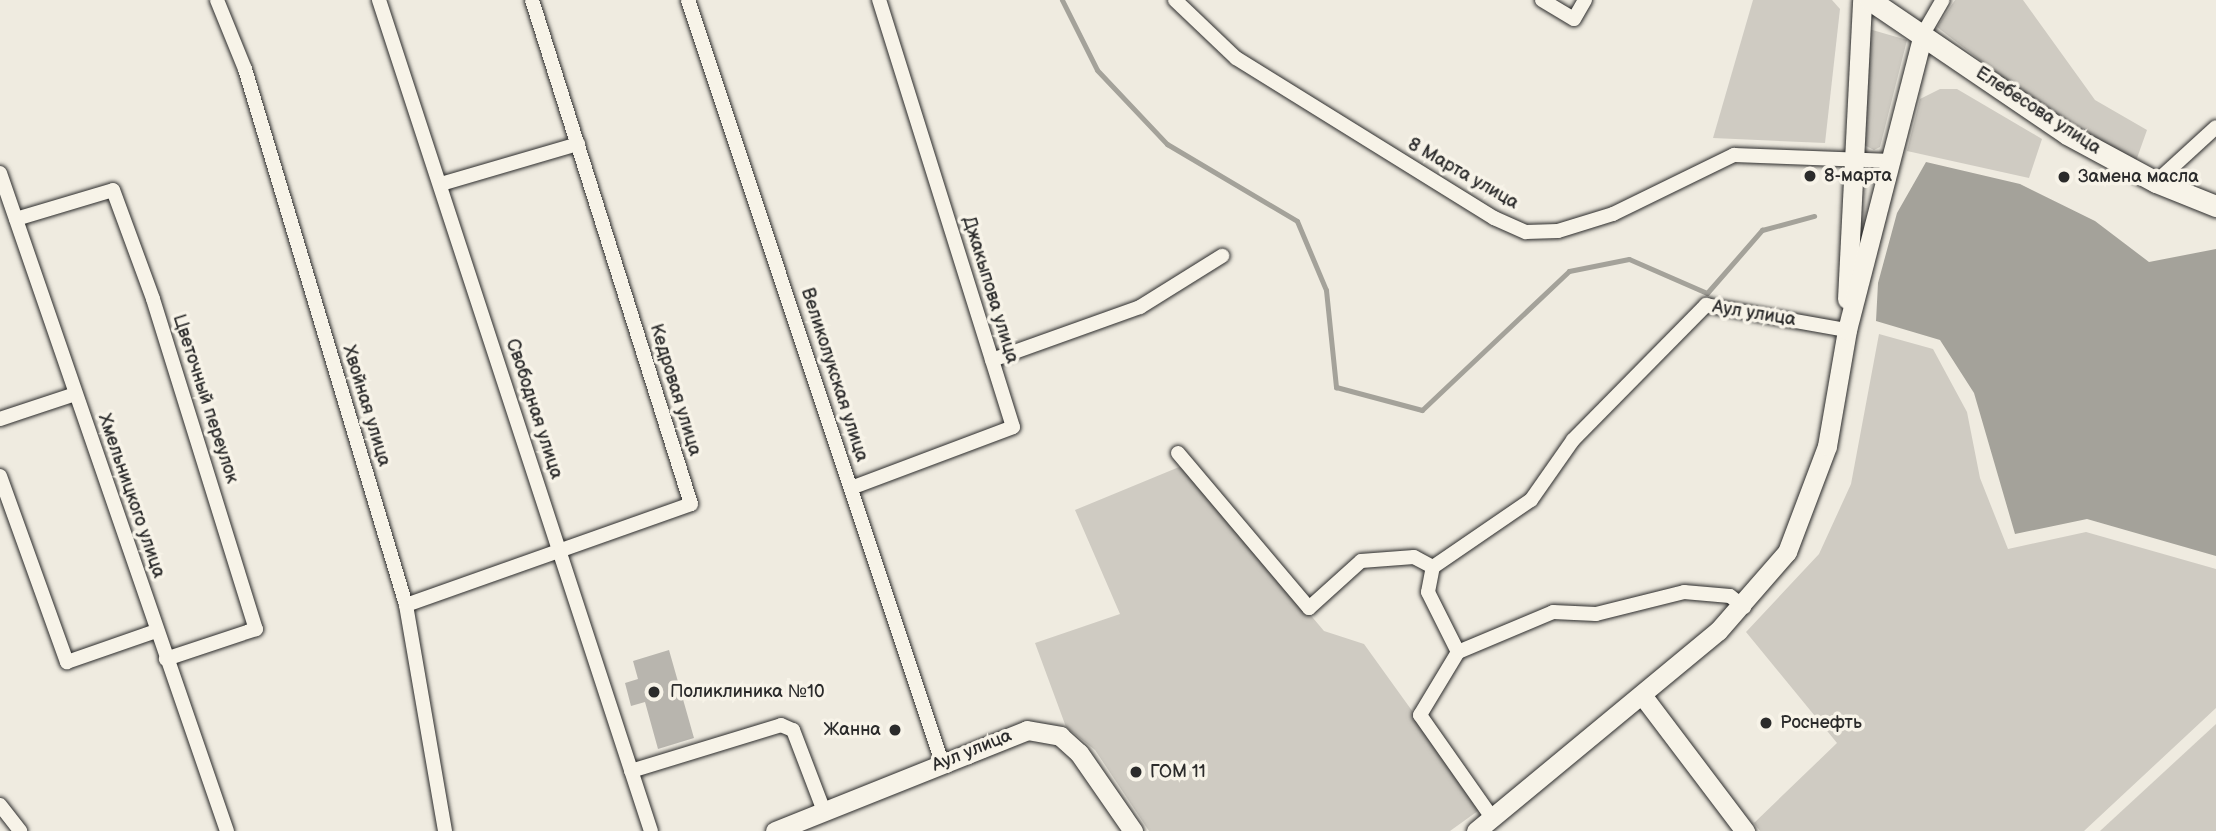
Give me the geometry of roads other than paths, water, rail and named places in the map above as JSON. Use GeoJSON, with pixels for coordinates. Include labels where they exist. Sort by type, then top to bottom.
{"type":"FeatureCollection","features":[{"type":"Feature","properties":{"kind":"main road"},"geometry":{"type":"LineString","coordinates":[[1847,330],[1850,160],[1862,0]]}},
{"type":"Feature","properties":{"kind":"main road","name":"Елебесова улица"},"geometry":{"type":"LineString","coordinates":[[1870,0],[2067,134],[2155,182],[2216,206]]}},
{"type":"Feature","properties":{"kind":"main road"},"geometry":{"type":"LineString","coordinates":[[1476,831],[1642,695],[1744,607],[1787,552],[1819,476],[1847,330],[1923,34]]}},
{"type":"Feature","properties":{"kind":"main road"},"geometry":{"type":"LineString","coordinates":[[1642,695],[1745,831]]}},
{"type":"Feature","properties":{"kind":"main road","name":"Аул улица"},"geometry":{"type":"LineString","coordinates":[[775,831],[1011,733],[1050,733],[1079,753],[1133,831]]}},
{"type":"Feature","properties":{"kind":"street","name":"Хвойная улица"},"geometry":{"type":"LineString","coordinates":[[217,0],[245,69],[406,605],[444,831]]}},
{"type":"Feature","properties":{"kind":"street","name":"Свободная улица"},"geometry":{"type":"LineString","coordinates":[[379,0],[651,831]]}},
{"type":"Feature","properties":{"kind":"street","name":"Кедровая улица"},"geometry":{"type":"LineString","coordinates":[[406,605],[561,554],[691,503],[532,0]]}},
{"type":"Feature","properties":{"kind":"street","name":"Великолукская улица"},"geometry":{"type":"LineString","coordinates":[[688,0],[942,762]]}},
{"type":"Feature","properties":{"kind":"street","name":"Джакыпова улица"},"geometry":{"type":"LineString","coordinates":[[851,488],[1013,427],[879,0]]}},
{"type":"Feature","properties":{"kind":"street","name":"8 Марта улица"},"geometry":{"type":"LineString","coordinates":[[1175,0],[1236,58],[1494,218],[1526,232],[1559,231],[1613,214],[1734,155],[1892,161]]}},
{"type":"Feature","properties":{"kind":"street"},"geometry":{"type":"LineString","coordinates":[[1542,0],[1574,19],[1585,0]]}},
{"type":"Feature","properties":{"kind":"street"},"geometry":{"type":"LineString","coordinates":[[1923,34],[1943,0]]}},
{"type":"Feature","properties":{"kind":"street"},"geometry":{"type":"LineString","coordinates":[[2155,182],[2216,127]]}},
{"type":"Feature","properties":{"kind":"street"},"geometry":{"type":"LineString","coordinates":[[441,184],[578,144]]}},
{"type":"Feature","properties":{"kind":"street","name":"Хмельницкого улица"},"geometry":{"type":"LineString","coordinates":[[0,173],[156,631],[228,831]]}},
{"type":"Feature","properties":{"kind":"street","name":"Цветочный переулок"},"geometry":{"type":"LineString","coordinates":[[16,219],[113,190],[153,299],[256,629],[166,659]]}},
{"type":"Feature","properties":{"kind":"street"},"geometry":{"type":"LineString","coordinates":[[992,360],[1140,307],[1222,257]]}},
{"type":"Feature","properties":{"kind":"street","name":"Аул улица"},"geometry":{"type":"LineString","coordinates":[[1433,567],[1531,500],[1573,440],[1706,304],[1847,330]]}},
{"type":"Feature","properties":{"kind":"street"},"geometry":{"type":"LineString","coordinates":[[0,419],[75,394]]}},
{"type":"Feature","properties":{"kind":"street"},"geometry":{"type":"LineString","coordinates":[[1178,453],[1309,608],[1361,561],[1414,557],[1433,567],[1427,592],[1458,652]]}},
{"type":"Feature","properties":{"kind":"street"},"geometry":{"type":"LineString","coordinates":[[0,476],[67,662],[156,631]]}},
{"type":"Feature","properties":{"kind":"street"},"geometry":{"type":"LineString","coordinates":[[1493,819],[1420,715],[1458,652],[1553,612],[1596,614],[1684,592],[1730,596],[1744,607]]}},
{"type":"Feature","properties":{"kind":"street"},"geometry":{"type":"LineString","coordinates":[[631,771],[781,724],[793,730],[824,811]]}},
{"type":"Feature","properties":{"kind":"street"},"geometry":{"type":"LineString","coordinates":[[0,804],[20,831]]}},
{"type":"Feature","properties":{"kind":"waterway"},"geometry":{"type":"LineString","coordinates":[[1062,0],[1097,70],[1167,144],[1297,221],[1326,290],[1336,387],[1422,410],[1569,271],[1629,259],[1707,293],[1762,230],[1814,216]]}},
{"type":"Feature","properties":{"kind":"place","name":"8-марта"},"geometry":{"type":"Point","coordinates":[1810,176]}},
{"type":"Feature","properties":{"kind":"place","name":"Замена масла"},"geometry":{"type":"Point","coordinates":[2064,177]}},
{"type":"Feature","properties":{"kind":"place","name":"Поликлиника №10"},"geometry":{"type":"Point","coordinates":[654,692]}},
{"type":"Feature","properties":{"kind":"place","name":"Роснефть"},"geometry":{"type":"Point","coordinates":[1766,723]}},
{"type":"Feature","properties":{"kind":"place","name":"Жанна"},"geometry":{"type":"Point","coordinates":[895,730]}},
{"type":"Feature","properties":{"kind":"place","name":"ГОМ 11"},"geometry":{"type":"Point","coordinates":[1136,772]}}]}
